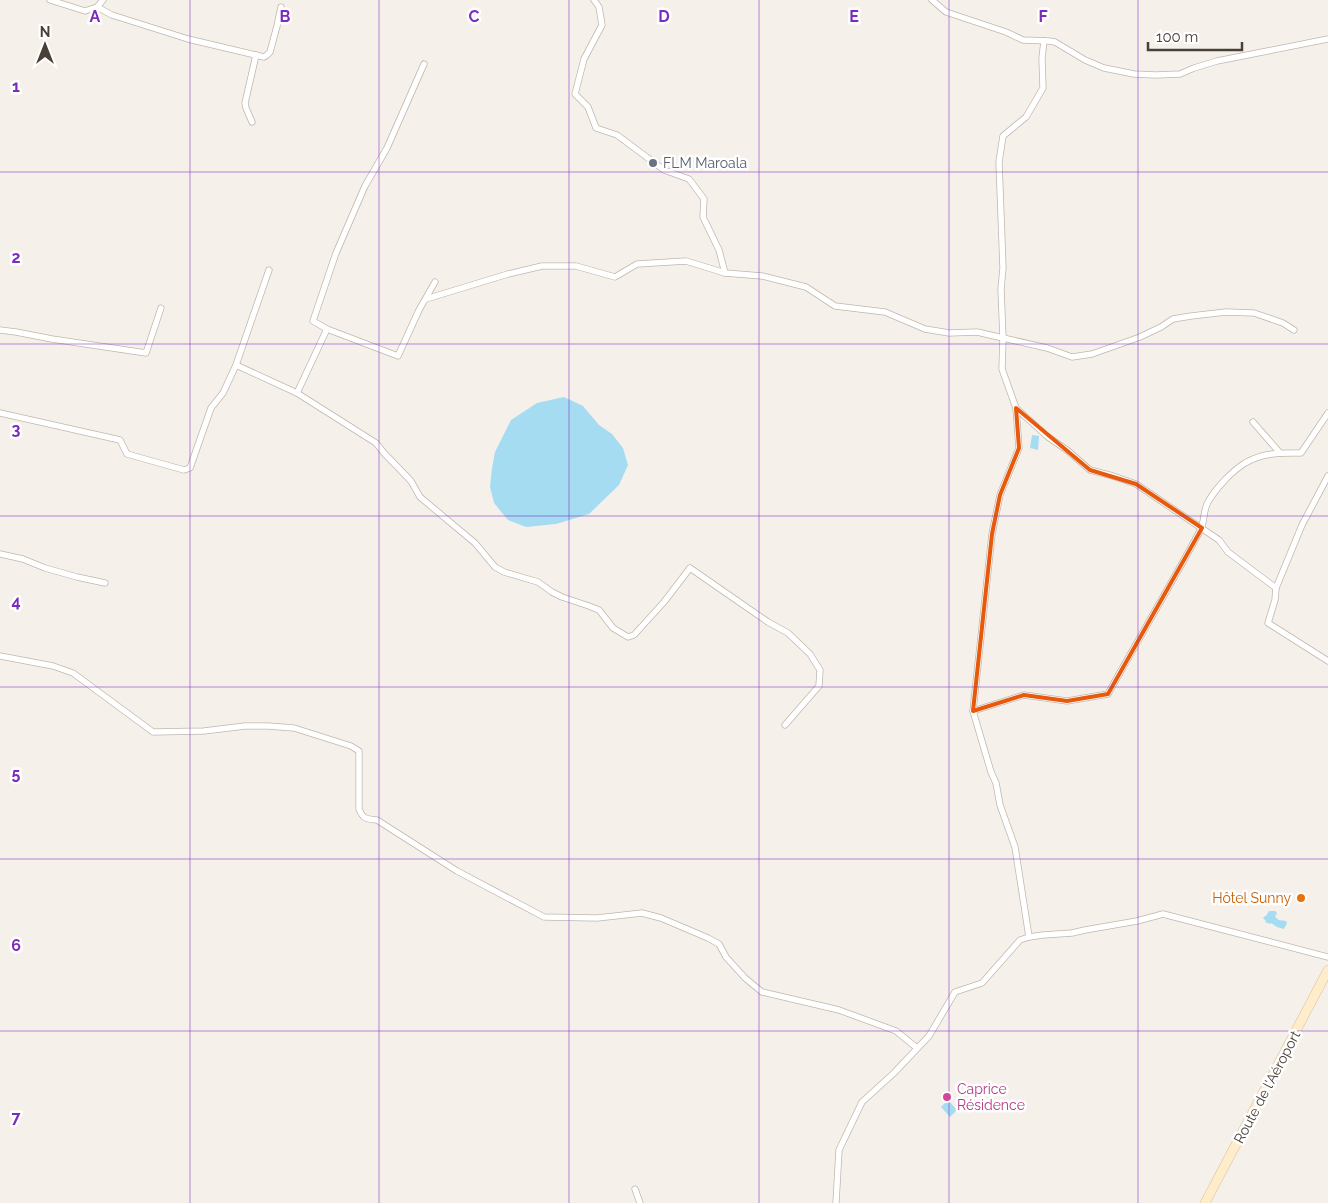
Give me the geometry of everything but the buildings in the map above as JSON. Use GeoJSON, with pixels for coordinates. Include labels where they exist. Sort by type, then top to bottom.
{"type":"FeatureCollection","features":[{"type":"Feature","properties":{"kind":"main road","name":"Route de l'Aéroport"},"geometry":{"type":"LineString","coordinates":[[1205,1203],[1328,970]]}},
{"type":"Feature","properties":{"kind":"street"},"geometry":{"type":"LineString","coordinates":[[50,0],[85,11],[97,7],[103,0]]}},
{"type":"Feature","properties":{"kind":"street"},"geometry":{"type":"LineString","coordinates":[[594,0],[599,7],[602,25],[584,59],[575,94],[588,107],[596,128],[617,135],[664,170],[689,179],[704,199],[703,217],[719,250],[725,273]]}},
{"type":"Feature","properties":{"kind":"street"},"geometry":{"type":"LineString","coordinates":[[932,0],[946,12],[1024,40],[1055,42],[1085,60],[1119,72],[1156,75],[1180,74],[1217,61],[1328,38]]}},
{"type":"Feature","properties":{"kind":"street"},"geometry":{"type":"LineString","coordinates":[[97,7],[112,15],[188,39],[264,57],[270,52],[278,26],[281,7]]}},
{"type":"Feature","properties":{"kind":"street"},"geometry":{"type":"LineString","coordinates":[[1029,937],[1015,847],[1000,806],[996,784],[973,711],[992,534],[1000,495],[1019,448],[1016,408],[1002,369],[1001,289],[1003,268],[999,162],[1003,136],[1026,117],[1043,88],[1042,58],[1044,41]]}},
{"type":"Feature","properties":{"kind":"street"},"geometry":{"type":"LineString","coordinates":[[252,122],[245,103],[256,55]]}},
{"type":"Feature","properties":{"kind":"street"},"geometry":{"type":"LineString","coordinates":[[424,64],[387,148],[366,186],[336,253],[313,321],[327,329],[398,356],[435,282]]}},
{"type":"Feature","properties":{"kind":"street"},"geometry":{"type":"LineString","coordinates":[[426,298],[542,266],[576,266],[614,276],[637,264],[686,261],[725,273],[762,276],[806,287],[835,306],[885,312],[925,329],[949,333],[977,332],[1047,348],[1072,357],[1092,354],[1140,337],[1173,319],[1191,316],[1226,312],[1254,313],[1283,323],[1294,330]]}},
{"type":"Feature","properties":{"kind":"street"},"geometry":{"type":"LineString","coordinates":[[0,413],[120,440],[127,454],[184,470],[190,468],[211,408],[223,393],[236,365],[269,270]]}},
{"type":"Feature","properties":{"kind":"street"},"geometry":{"type":"LineString","coordinates":[[0,330],[52,340],[146,353],[161,308]]}},
{"type":"Feature","properties":{"kind":"street"},"geometry":{"type":"LineString","coordinates":[[297,393],[327,329]]}},
{"type":"Feature","properties":{"kind":"street"},"geometry":{"type":"LineString","coordinates":[[236,365],[297,393],[376,443],[411,481],[420,497],[475,543],[495,567],[504,572],[538,582],[562,597],[599,610],[613,628],[628,637],[634,635],[664,602],[690,568],[768,622],[788,633],[810,654],[820,670],[819,686],[785,725]]}},
{"type":"Feature","properties":{"kind":"street"},"geometry":{"type":"LineString","coordinates":[[1016,408],[1048,437],[1067,450],[1090,470],[1136,484],[1219,540],[1228,552],[1276,588]]}},
{"type":"Feature","properties":{"kind":"street"},"geometry":{"type":"LineString","coordinates":[[973,711],[1024,694],[1068,701],[1108,694],[1202,528],[1207,503],[1224,481],[1245,464],[1268,454],[1301,453],[1328,414]]}},
{"type":"Feature","properties":{"kind":"street"},"geometry":{"type":"LineString","coordinates":[[1253,422],[1280,453]]}},
{"type":"Feature","properties":{"kind":"street"},"geometry":{"type":"LineString","coordinates":[[1328,476],[1302,525],[1276,588],[1275,600],[1268,623],[1328,662]]}},
{"type":"Feature","properties":{"kind":"street"},"geometry":{"type":"LineString","coordinates":[[0,554],[23,559],[45,568],[77,577],[105,583]]}},
{"type":"Feature","properties":{"kind":"street"},"geometry":{"type":"LineString","coordinates":[[0,656],[53,666],[73,673],[153,732],[204,731],[245,726],[268,726],[294,728],[351,746],[359,751],[359,809],[362,816],[367,819],[377,820],[457,872],[544,917],[597,918],[642,913],[661,918],[720,944],[726,957],[745,978],[762,992],[839,1010],[896,1031],[917,1048]]}},
{"type":"Feature","properties":{"kind":"street"},"geometry":{"type":"LineString","coordinates":[[836,1203],[839,1150],[862,1102],[894,1073],[929,1036],[955,992],[982,983],[1020,940],[1042,935],[1072,933],[1137,921],[1163,914],[1328,956]]}},
{"type":"Feature","properties":{"kind":"street"},"geometry":{"type":"LineString","coordinates":[[635,1189],[640,1203]]}},
{"type":"Feature","properties":{"kind":"highlighted area"},"geometry":{"type":"Polygon","coordinates":[[[1016,408],[1090,470],[1136,484],[1202,528],[1108,694],[1067,701],[1024,695],[973,711],[992,534],[1000,495],[1019,448],[1016,408]]]}},
{"type":"Feature","properties":{"kind":"water"},"geometry":{"type":"Polygon","coordinates":[[[564,397],[583,406],[599,425],[612,434],[623,448],[628,465],[619,485],[589,514],[556,524],[526,527],[508,520],[494,503],[490,487],[495,452],[511,420],[537,403],[564,397]]]}},
{"type":"Feature","properties":{"kind":"water"},"geometry":{"type":"Polygon","coordinates":[[[1032,435],[1039,436],[1038,450],[1030,448],[1032,435]]]}},
{"type":"Feature","properties":{"kind":"water"},"geometry":{"type":"Polygon","coordinates":[[[1269,911],[1275,911],[1277,913],[1275,917],[1286,921],[1284,929],[1265,922],[1263,918],[1269,911]]]}},
{"type":"Feature","properties":{"kind":"water"},"geometry":{"type":"Polygon","coordinates":[[[948,1100],[957,1110],[950,1117],[941,1107],[948,1100]]]}},
{"type":"Feature","properties":{"kind":"place","name":"FLM Maroala"},"geometry":{"type":"Point","coordinates":[653,163]}},
{"type":"Feature","properties":{"kind":"place","name":"Hôtel Sunny"},"geometry":{"type":"Point","coordinates":[1301,898]}},
{"type":"Feature","properties":{"kind":"place","name":"Caprice Résidence"},"geometry":{"type":"Point","coordinates":[947,1097]}}]}
